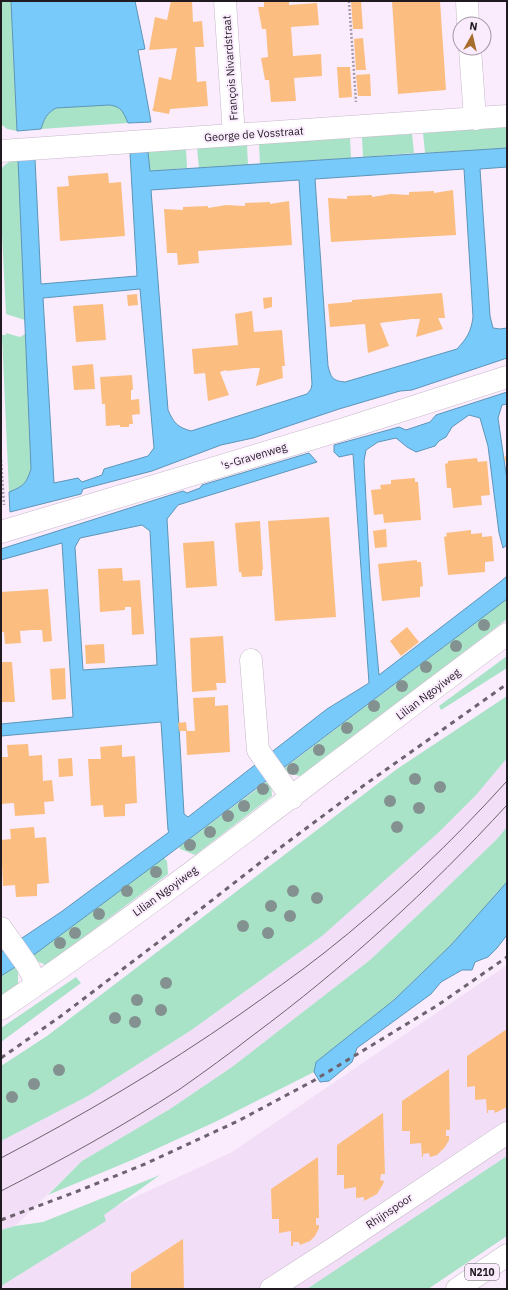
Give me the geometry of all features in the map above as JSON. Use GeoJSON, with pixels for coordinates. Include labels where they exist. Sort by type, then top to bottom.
{"type":"FeatureCollection","features":[{"type":"Feature","properties":{"kind":"main road","name":"François Nivardstraat"},"geometry":{"type":"LineString","coordinates":[[225,1],[234,135]]}},
{"type":"Feature","properties":{"kind":"main road"},"geometry":{"type":"LineString","coordinates":[[467,1],[468,16]]}},
{"type":"Feature","properties":{"kind":"main road"},"geometry":{"type":"LineString","coordinates":[[471,56],[475,119]]}},
{"type":"Feature","properties":{"kind":"main road","name":"George de Vosstraat"},"geometry":{"type":"LineString","coordinates":[[1,151],[507,116]]}},
{"type":"Feature","properties":{"kind":"main road","name":"'s-Gravenweg"},"geometry":{"type":"LineString","coordinates":[[1,532],[344,429],[507,377]]}},
{"type":"Feature","properties":{"kind":"main road","name":"Lilian Ngoyiweg"},"geometry":{"type":"LineString","coordinates":[[1,1009],[37,984],[286,790],[435,687],[507,634]]}},
{"type":"Feature","properties":{"kind":"main road"},"geometry":{"type":"LineString","coordinates":[[251,660],[258,750],[286,790]]}},
{"type":"Feature","properties":{"kind":"main road"},"geometry":{"type":"LineString","coordinates":[[5,934],[27,965],[37,984]]}},
{"type":"Feature","properties":{"kind":"main road","name":"Rhijnspoor"},"geometry":{"type":"LineString","coordinates":[[271,1289],[334,1249],[507,1133]]}},
{"type":"Feature","properties":{"kind":"main road","name":"N210"},"geometry":{"type":"LineString","coordinates":[[457,1289],[507,1255]]}},
{"type":"Feature","properties":{"kind":"path"},"geometry":{"type":"LineString","coordinates":[[349,1],[357,127]]}},
{"type":"Feature","properties":{"kind":"path"},"geometry":{"type":"LineString","coordinates":[[1,460],[4,508]]}},
{"type":"Feature","properties":{"kind":"shaded area"},"geometry":{"type":"Polygon","coordinates":[[[507,758],[507,827],[497,839],[370,960],[232,1067],[170,1109],[82,1161],[15,1226],[1,1230],[1,1141],[88,1096],[190,1031],[322,936],[477,794],[507,758]]]}},
{"type":"Feature","properties":{"kind":"shaded area"},"geometry":{"type":"Polygon","coordinates":[[[507,965],[507,1195],[370,1289],[1,1289],[1,1260],[232,1152],[507,965]]]}},
{"type":"Feature","properties":{"kind":"green space"},"geometry":{"type":"Polygon","coordinates":[[[1,1],[11,1],[17,131],[7,129],[1,124],[1,1]]]}},
{"type":"Feature","properties":{"kind":"green space"},"geometry":{"type":"Polygon","coordinates":[[[110,105],[117,107],[122,111],[128,123],[41,129],[46,117],[56,108],[110,105]]]}},
{"type":"Feature","properties":{"kind":"green space"},"geometry":{"type":"Polygon","coordinates":[[[507,127],[507,148],[425,153],[423,133],[507,127]]]}},
{"type":"Feature","properties":{"kind":"green space"},"geometry":{"type":"Polygon","coordinates":[[[412,134],[414,153],[363,157],[362,137],[412,134]]]}},
{"type":"Feature","properties":{"kind":"green space"},"geometry":{"type":"Polygon","coordinates":[[[350,138],[351,158],[260,164],[259,144],[350,138]]]}},
{"type":"Feature","properties":{"kind":"green space"},"geometry":{"type":"Polygon","coordinates":[[[247,145],[248,165],[199,168],[197,148],[247,145]]]}},
{"type":"Feature","properties":{"kind":"green space"},"geometry":{"type":"Polygon","coordinates":[[[186,149],[187,168],[149,171],[148,152],[186,149]]]}},
{"type":"Feature","properties":{"kind":"green space"},"geometry":{"type":"Polygon","coordinates":[[[18,159],[25,320],[6,314],[1,214],[1,170],[8,163],[18,159]]]}},
{"type":"Feature","properties":{"kind":"green space"},"geometry":{"type":"Polygon","coordinates":[[[6,333],[20,337],[27,333],[31,469],[24,484],[9,492],[2,335],[6,335],[6,333]]]}},
{"type":"Feature","properties":{"kind":"green space"},"geometry":{"type":"Polygon","coordinates":[[[507,599],[507,619],[490,632],[300,776],[287,773],[283,769],[507,599]]]}},
{"type":"Feature","properties":{"kind":"green space"},"geometry":{"type":"Polygon","coordinates":[[[507,656],[507,668],[441,710],[439,706],[507,656]]]}},
{"type":"Feature","properties":{"kind":"green space"},"geometry":{"type":"Polygon","coordinates":[[[507,696],[507,758],[477,794],[439,832],[322,936],[190,1031],[88,1096],[1,1141],[1,1066],[47,1036],[397,769],[507,696]]]}},
{"type":"Feature","properties":{"kind":"green space"},"geometry":{"type":"Polygon","coordinates":[[[269,780],[272,796],[195,855],[180,849],[179,847],[269,780]]]}},
{"type":"Feature","properties":{"kind":"green space"},"geometry":{"type":"Polygon","coordinates":[[[507,827],[507,882],[451,945],[394,1000],[316,1062],[314,1072],[215,1122],[132,1160],[48,1195],[82,1161],[170,1109],[232,1067],[370,960],[497,839],[507,827]]]}},
{"type":"Feature","properties":{"kind":"green space"},"geometry":{"type":"Polygon","coordinates":[[[164,858],[167,861],[168,874],[45,966],[44,964],[31,959],[31,957],[164,858]]]}},
{"type":"Feature","properties":{"kind":"green space"},"geometry":{"type":"Polygon","coordinates":[[[15,967],[18,972],[18,986],[1,996],[1,976],[15,967]]]}},
{"type":"Feature","properties":{"kind":"green space"},"geometry":{"type":"Polygon","coordinates":[[[76,977],[81,983],[1,1042],[1,1028],[76,977]]]}},
{"type":"Feature","properties":{"kind":"green space"},"geometry":{"type":"Polygon","coordinates":[[[507,1156],[507,1236],[428,1289],[307,1289],[507,1156]]]}},
{"type":"Feature","properties":{"kind":"green space"},"geometry":{"type":"Polygon","coordinates":[[[160,1175],[104,1215],[106,1221],[1,1286],[1,1230],[15,1226],[43,1222],[160,1175]]]}},
{"type":"Feature","properties":{"kind":"water"},"geometry":{"type":"Polygon","coordinates":[[[11,1],[135,1],[145,49],[138,50],[151,122],[128,123],[120,109],[110,105],[56,108],[46,117],[41,129],[17,131],[11,1]]]}},
{"type":"Feature","properties":{"kind":"water"},"geometry":{"type":"Polygon","coordinates":[[[507,148],[507,167],[480,169],[490,316],[493,328],[507,328],[507,358],[412,390],[400,391],[339,409],[253,438],[221,445],[152,471],[83,489],[81,494],[10,512],[9,492],[24,484],[31,469],[18,159],[35,159],[41,284],[137,276],[130,153],[148,152],[150,171],[507,148]],[[464,169],[315,179],[328,366],[331,376],[337,381],[345,382],[457,349],[466,338],[470,331],[473,317],[464,169]],[[299,180],[151,190],[168,410],[174,421],[182,428],[191,431],[307,394],[311,389],[312,384],[299,180]],[[140,289],[43,298],[54,483],[78,478],[82,482],[102,475],[104,469],[148,456],[154,448],[140,289]]]}},
{"type":"Feature","properties":{"kind":"water"},"geometry":{"type":"Polygon","coordinates":[[[507,392],[507,404],[502,405],[498,418],[507,480],[507,545],[503,548],[499,533],[488,446],[480,418],[469,415],[452,427],[446,437],[439,441],[435,446],[416,452],[396,438],[378,442],[366,450],[364,461],[370,578],[379,675],[507,576],[507,599],[164,858],[31,957],[1,976],[1,952],[61,912],[169,832],[161,722],[1,736],[1,724],[73,717],[62,543],[1,560],[1,549],[183,491],[187,493],[200,488],[202,485],[309,453],[317,462],[178,505],[167,519],[184,814],[188,817],[327,709],[369,683],[353,454],[339,457],[334,452],[334,445],[399,427],[406,430],[430,422],[436,415],[507,392]],[[142,525],[80,538],[75,547],[83,670],[157,665],[150,531],[142,525]]]}},
{"type":"Feature","properties":{"kind":"water"},"geometry":{"type":"Polygon","coordinates":[[[507,882],[507,935],[497,948],[488,957],[475,962],[472,970],[462,970],[441,982],[431,994],[357,1048],[352,1062],[329,1081],[320,1082],[314,1072],[316,1062],[394,1000],[451,945],[507,882]]]}},
{"type":"Feature","properties":{"kind":"building"},"geometry":{"type":"Polygon","coordinates":[[[171,1],[192,1],[193,22],[202,21],[204,47],[195,47],[197,82],[206,81],[208,106],[170,109],[169,114],[153,111],[152,109],[159,77],[171,80],[177,48],[149,50],[155,17],[167,20],[171,1]]]}},
{"type":"Feature","properties":{"kind":"building"},"geometry":{"type":"Polygon","coordinates":[[[264,1],[289,1],[289,5],[317,3],[319,25],[291,27],[293,56],[321,54],[322,76],[294,78],[296,101],[271,102],[269,80],[265,80],[261,58],[268,57],[266,29],[262,29],[258,7],[264,7],[264,1]]]}},
{"type":"Feature","properties":{"kind":"building"},"geometry":{"type":"Polygon","coordinates":[[[351,1],[361,1],[363,29],[353,29],[351,1]]]}},
{"type":"Feature","properties":{"kind":"building"},"geometry":{"type":"Polygon","coordinates":[[[392,1],[440,1],[446,90],[398,94],[392,1]]]}},
{"type":"Feature","properties":{"kind":"building"},"geometry":{"type":"Polygon","coordinates":[[[363,38],[366,70],[356,70],[354,39],[363,38]]]}},
{"type":"Feature","properties":{"kind":"building"},"geometry":{"type":"Polygon","coordinates":[[[337,67],[350,67],[352,97],[339,98],[337,67]]]}},
{"type":"Feature","properties":{"kind":"building"},"geometry":{"type":"Polygon","coordinates":[[[370,74],[371,96],[358,96],[356,75],[370,74]]]}},
{"type":"Feature","properties":{"kind":"building"},"geometry":{"type":"Polygon","coordinates":[[[108,173],[109,183],[121,182],[125,236],[60,241],[57,187],[69,186],[68,176],[108,173]]]}},
{"type":"Feature","properties":{"kind":"building"},"geometry":{"type":"Polygon","coordinates":[[[453,190],[456,235],[331,242],[328,198],[347,199],[347,196],[372,195],[372,197],[391,194],[409,195],[409,192],[434,191],[434,193],[453,190]]]}},
{"type":"Feature","properties":{"kind":"building"},"geometry":{"type":"Polygon","coordinates":[[[289,201],[292,245],[198,251],[199,263],[178,265],[177,253],[167,253],[164,209],[183,210],[183,207],[208,206],[208,208],[226,205],[245,206],[245,203],[270,202],[270,204],[289,201]]]}},
{"type":"Feature","properties":{"kind":"building"},"geometry":{"type":"Polygon","coordinates":[[[442,293],[445,318],[438,318],[443,329],[416,337],[420,319],[380,323],[389,346],[368,353],[365,324],[330,327],[328,304],[352,302],[352,300],[442,293]]]}},
{"type":"Feature","properties":{"kind":"building"},"geometry":{"type":"Polygon","coordinates":[[[137,294],[138,305],[128,306],[127,295],[137,294]]]}},
{"type":"Feature","properties":{"kind":"building"},"geometry":{"type":"Polygon","coordinates":[[[272,297],[272,307],[264,309],[263,298],[272,297]]]}},
{"type":"Feature","properties":{"kind":"building"},"geometry":{"type":"Polygon","coordinates":[[[103,304],[106,340],[76,342],[73,306],[103,304]]]}},
{"type":"Feature","properties":{"kind":"building"},"geometry":{"type":"Polygon","coordinates":[[[252,311],[254,332],[282,330],[285,366],[282,366],[283,378],[256,386],[260,368],[226,370],[220,372],[229,395],[208,401],[205,373],[194,374],[192,349],[238,345],[235,314],[252,311]]]}},
{"type":"Feature","properties":{"kind":"building"},"geometry":{"type":"Polygon","coordinates":[[[93,364],[95,389],[74,390],[72,366],[93,364]]]}},
{"type":"Feature","properties":{"kind":"building"},"geometry":{"type":"Polygon","coordinates":[[[132,375],[133,390],[131,390],[131,400],[139,399],[140,414],[132,415],[133,424],[129,424],[129,427],[120,427],[120,425],[106,426],[105,404],[102,404],[100,377],[132,375]]]}},
{"type":"Feature","properties":{"kind":"building"},"geometry":{"type":"Polygon","coordinates":[[[507,456],[507,465],[504,457],[507,456]]]}},
{"type":"Feature","properties":{"kind":"building"},"geometry":{"type":"Polygon","coordinates":[[[477,458],[478,462],[487,461],[490,495],[481,496],[482,505],[453,508],[451,488],[447,488],[445,464],[448,463],[448,461],[477,458]]]}},
{"type":"Feature","properties":{"kind":"building"},"geometry":{"type":"Polygon","coordinates":[[[415,478],[415,482],[418,482],[421,520],[384,523],[383,514],[374,515],[371,490],[381,489],[380,485],[391,484],[391,480],[415,478]]]}},
{"type":"Feature","properties":{"kind":"building"},"geometry":{"type":"Polygon","coordinates":[[[329,517],[336,617],[275,621],[268,521],[329,517]]]}},
{"type":"Feature","properties":{"kind":"building"},"geometry":{"type":"Polygon","coordinates":[[[260,521],[263,570],[262,576],[242,577],[241,572],[239,572],[235,523],[260,521]]]}},
{"type":"Feature","properties":{"kind":"building"},"geometry":{"type":"Polygon","coordinates":[[[386,529],[387,547],[375,548],[373,531],[386,529]]]}},
{"type":"Feature","properties":{"kind":"building"},"geometry":{"type":"Polygon","coordinates":[[[471,530],[471,534],[482,533],[482,537],[492,536],[494,561],[485,562],[485,572],[448,575],[444,537],[447,536],[446,533],[471,530]]]}},
{"type":"Feature","properties":{"kind":"building"},"geometry":{"type":"Polygon","coordinates":[[[214,541],[217,586],[186,588],[183,543],[214,541]]]}},
{"type":"Feature","properties":{"kind":"building"},"geometry":{"type":"Polygon","coordinates":[[[417,560],[417,562],[421,562],[423,586],[420,587],[420,597],[382,601],[378,564],[417,560]]]}},
{"type":"Feature","properties":{"kind":"building"},"geometry":{"type":"Polygon","coordinates":[[[122,568],[123,581],[140,580],[144,634],[132,635],[131,607],[125,607],[125,610],[100,612],[98,569],[122,568]]]}},
{"type":"Feature","properties":{"kind":"building"},"geometry":{"type":"Polygon","coordinates":[[[48,589],[52,641],[43,642],[42,630],[32,630],[20,631],[21,643],[5,644],[4,632],[1,632],[1,592],[48,589]]]}},
{"type":"Feature","properties":{"kind":"building"},"geometry":{"type":"Polygon","coordinates":[[[407,627],[419,642],[401,656],[390,641],[407,627]]]}},
{"type":"Feature","properties":{"kind":"building"},"geometry":{"type":"Polygon","coordinates":[[[223,636],[226,683],[216,683],[217,690],[192,692],[190,638],[223,636]]]}},
{"type":"Feature","properties":{"kind":"building"},"geometry":{"type":"Polygon","coordinates":[[[104,644],[105,663],[86,664],[85,645],[104,644]]]}},
{"type":"Feature","properties":{"kind":"building"},"geometry":{"type":"Polygon","coordinates":[[[1,662],[12,662],[15,702],[1,702],[1,662]]]}},
{"type":"Feature","properties":{"kind":"building"},"geometry":{"type":"Polygon","coordinates":[[[65,668],[66,699],[52,700],[50,669],[65,668]]]}},
{"type":"Feature","properties":{"kind":"building"},"geometry":{"type":"Polygon","coordinates":[[[215,697],[215,706],[228,705],[230,752],[187,755],[186,731],[195,731],[193,698],[215,697]]]}},
{"type":"Feature","properties":{"kind":"building"},"geometry":{"type":"Polygon","coordinates":[[[186,722],[187,731],[179,731],[178,723],[186,722]]]}},
{"type":"Feature","properties":{"kind":"building"},"geometry":{"type":"Polygon","coordinates":[[[28,744],[29,756],[42,755],[43,781],[52,780],[54,801],[44,802],[45,814],[15,816],[14,803],[1,804],[1,757],[8,757],[7,745],[28,744]]]}},
{"type":"Feature","properties":{"kind":"building"},"geometry":{"type":"Polygon","coordinates":[[[122,745],[122,757],[135,756],[137,803],[125,804],[125,816],[104,817],[103,805],[91,806],[88,759],[101,759],[100,747],[122,745]]]}},
{"type":"Feature","properties":{"kind":"building"},"geometry":{"type":"Polygon","coordinates":[[[72,758],[73,776],[59,777],[58,759],[72,758]]]}},
{"type":"Feature","properties":{"kind":"building"},"geometry":{"type":"Polygon","coordinates":[[[34,827],[35,838],[46,837],[49,883],[37,884],[37,896],[16,897],[15,885],[3,886],[1,840],[11,839],[10,829],[34,827]]]}},
{"type":"Feature","properties":{"kind":"building"},"geometry":{"type":"Polygon","coordinates":[[[507,1029],[507,1107],[495,1113],[494,1110],[488,1110],[487,1113],[486,1099],[475,1100],[475,1086],[467,1087],[467,1056],[507,1029]]]}},
{"type":"Feature","properties":{"kind":"building"},"geometry":{"type":"Polygon","coordinates":[[[449,1069],[450,1130],[446,1130],[446,1136],[449,1136],[449,1140],[445,1147],[437,1155],[430,1157],[429,1153],[423,1154],[422,1157],[421,1143],[410,1144],[410,1131],[402,1131],[402,1101],[449,1069]]]}},
{"type":"Feature","properties":{"kind":"building"},"geometry":{"type":"Polygon","coordinates":[[[383,1113],[385,1174],[381,1174],[380,1180],[384,1181],[377,1194],[364,1201],[364,1197],[356,1198],[356,1187],[344,1189],[344,1175],[337,1175],[337,1145],[383,1113]]]}},
{"type":"Feature","properties":{"kind":"building"},"geometry":{"type":"Polygon","coordinates":[[[318,1157],[319,1218],[316,1218],[316,1225],[319,1225],[319,1228],[315,1236],[310,1241],[300,1245],[299,1242],[293,1242],[293,1246],[291,1246],[291,1231],[279,1233],[279,1219],[272,1219],[271,1189],[318,1157]]]}},
{"type":"Feature","properties":{"kind":"building"},"geometry":{"type":"Polygon","coordinates":[[[183,1239],[184,1289],[131,1289],[131,1273],[183,1239]]]}},
{"type":"Feature","properties":{"kind":"tram line"},"geometry":{"type":"LineString","coordinates":[[1,1158],[92,1108],[181,1054],[303,969],[373,913],[419,871],[464,827],[507,781]]}},
{"type":"Feature","properties":{"kind":"tram line"},"geometry":{"type":"LineString","coordinates":[[1,1191],[69,1155],[137,1116],[180,1089],[243,1043],[320,983],[353,955],[417,897],[507,805]]}},
{"type":"Feature","properties":{"kind":"railway"},"geometry":{"type":"LineString","coordinates":[[1,1058],[61,1016],[261,862],[363,786],[507,684]]}},
{"type":"Feature","properties":{"kind":"railway"},"geometry":{"type":"LineString","coordinates":[[1,1220],[145,1164],[238,1121],[313,1081],[438,1005],[507,957]]}}]}
